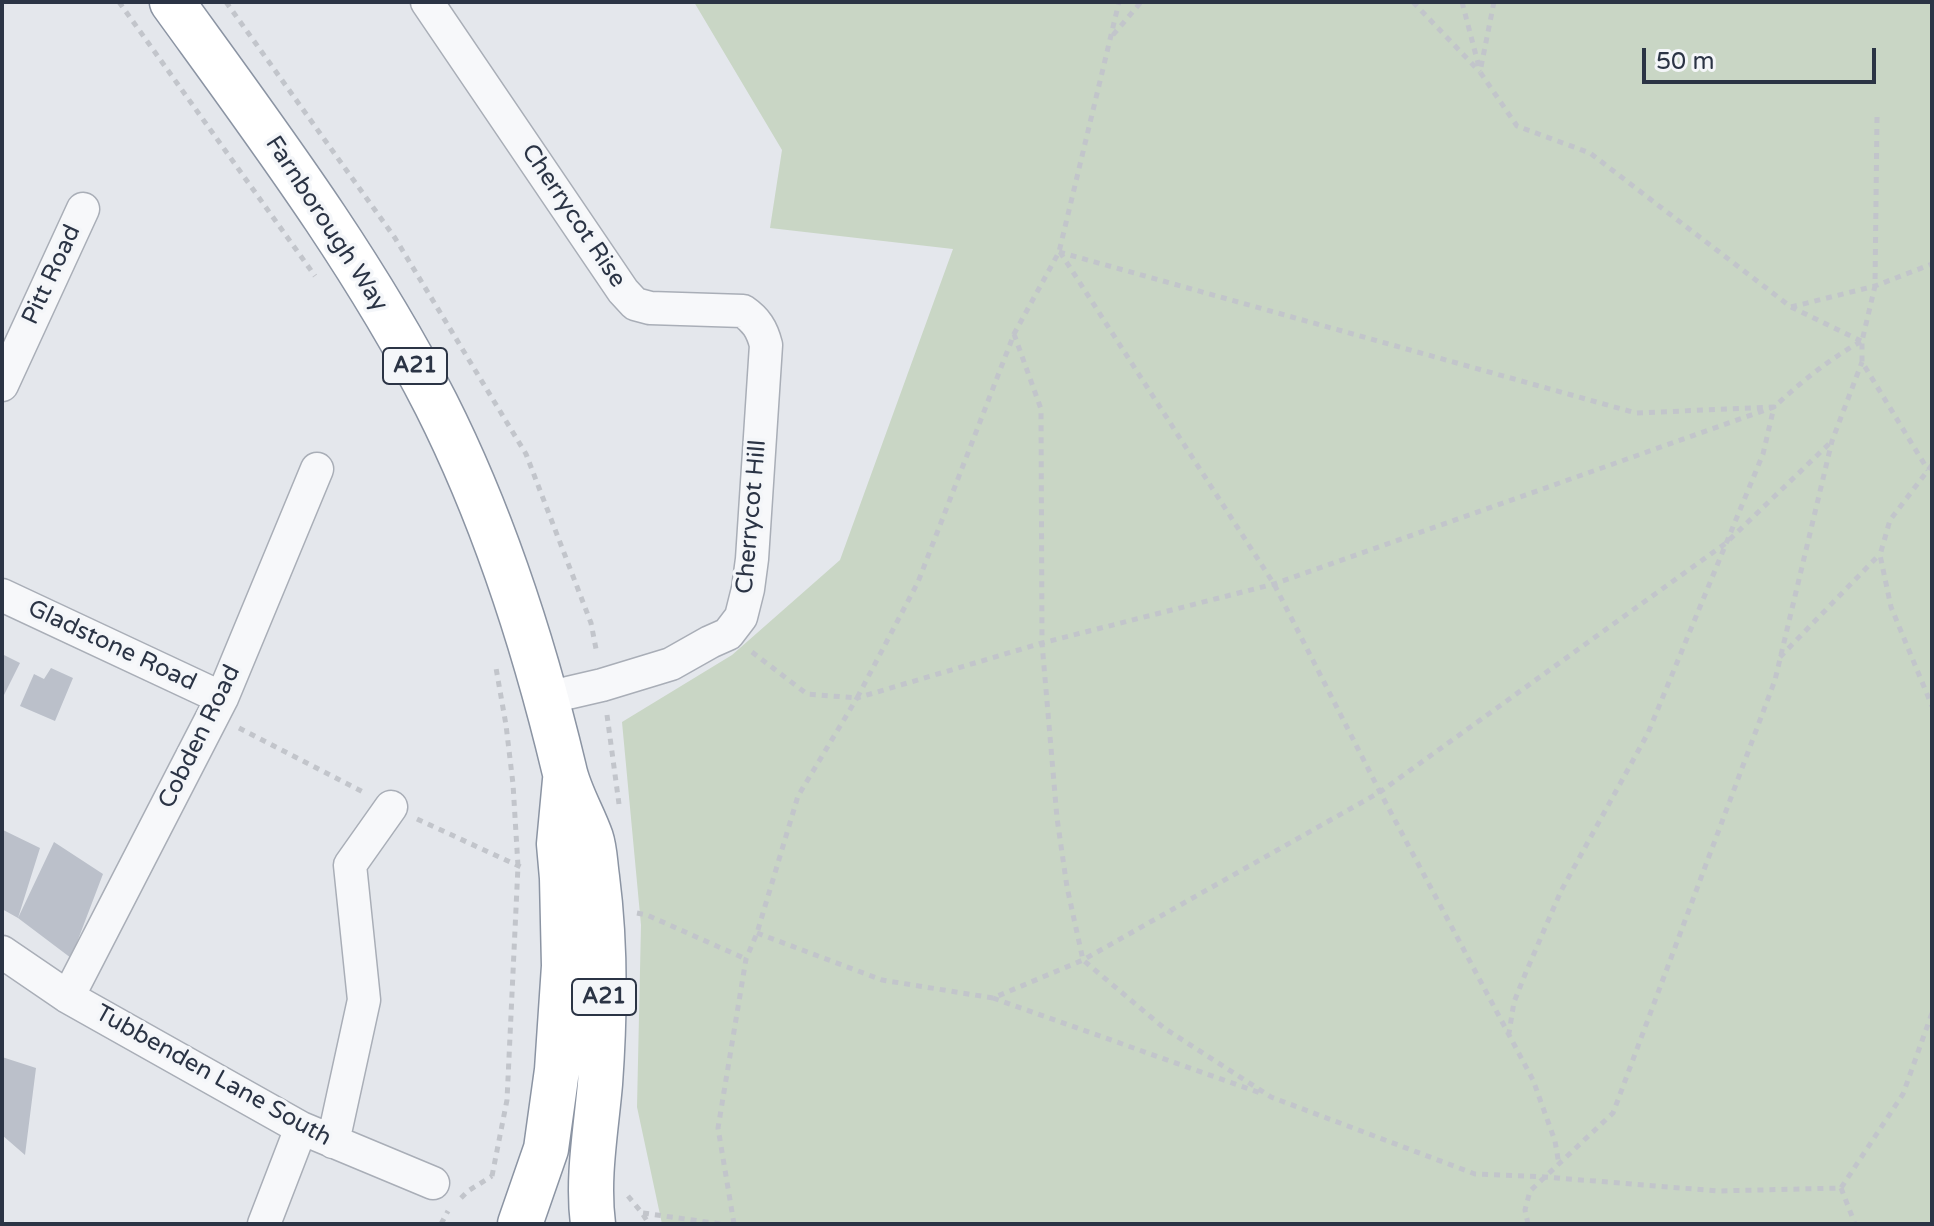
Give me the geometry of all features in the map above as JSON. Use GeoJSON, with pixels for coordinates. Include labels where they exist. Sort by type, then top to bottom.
{"type":"FeatureCollection","features":[{"type":"Feature","properties":{"kind":"highway","name":"Farnborough Way"},"geometry":{"type":"LineString","coordinates":[[172,2],[331,228],[378,303],[435,403],[460,455],[520,611],[565,776],[592,841],[603,940],[603,1039],[591,1193],[593,1224]]}},
{"type":"Feature","properties":{"kind":"highway","name":"Farnborough Way"},"geometry":{"type":"LineString","coordinates":[[520,1224],[546,1149],[560,1030],[564,966],[559,844],[565,776]]}},
{"type":"Feature","properties":{"kind":"street","name":"Cherrycot Rise"},"geometry":{"type":"LineString","coordinates":[[427,2],[614,278],[635,304],[650,308],[743,311],[755,319],[766,345]]}},
{"type":"Feature","properties":{"kind":"street","name":"Pitt Road"},"geometry":{"type":"LineString","coordinates":[[2,385],[83,209]]}},
{"type":"Feature","properties":{"kind":"street","name":"Cherrycot Hill"},"geometry":{"type":"LineString","coordinates":[[728,634],[741,617],[752,559],[766,345]]}},
{"type":"Feature","properties":{"kind":"street","name":"Cobden Road"},"geometry":{"type":"LineString","coordinates":[[68,997],[217,706],[317,469]]}},
{"type":"Feature","properties":{"kind":"street","name":"Gladstone Road"},"geometry":{"type":"LineString","coordinates":[[2,595],[217,706]]}},
{"type":"Feature","properties":{"kind":"street"},"geometry":{"type":"LineString","coordinates":[[546,698],[671,664],[728,634]]}},
{"type":"Feature","properties":{"kind":"street"},"geometry":{"type":"LineString","coordinates":[[333,1142],[364,1000],[350,865],[391,807]]}},
{"type":"Feature","properties":{"kind":"street","name":"Tubbenden Lane South"},"geometry":{"type":"LineString","coordinates":[[2,952],[68,997],[301,1128],[433,1183]]}},
{"type":"Feature","properties":{"kind":"street"},"geometry":{"type":"LineString","coordinates":[[264,1224],[301,1128]]}},
{"type":"Feature","properties":{"kind":"path"},"geometry":{"type":"LineString","coordinates":[[119,2],[320,283]]}},
{"type":"Feature","properties":{"kind":"path"},"geometry":{"type":"LineString","coordinates":[[734,1224],[718,1128],[746,959],[757,933],[798,796],[857,698],[918,582],[1014,334],[1059,252],[1119,2]]}},
{"type":"Feature","properties":{"kind":"path"},"geometry":{"type":"LineString","coordinates":[[1110,38],[1141,2]]}},
{"type":"Feature","properties":{"kind":"path"},"geometry":{"type":"LineString","coordinates":[[1413,2],[1480,72],[1517,126],[1590,153],[1791,307],[1862,341]]}},
{"type":"Feature","properties":{"kind":"path"},"geometry":{"type":"LineString","coordinates":[[1462,2],[1480,72]]}},
{"type":"Feature","properties":{"kind":"path"},"geometry":{"type":"LineString","coordinates":[[1480,72],[1494,2]]}},
{"type":"Feature","properties":{"kind":"path"},"geometry":{"type":"LineString","coordinates":[[1528,1224],[1525,1210],[1530,1191],[1613,1113],[1775,680],[1832,441],[1862,362],[1862,341],[1875,286],[1877,117]]}},
{"type":"Feature","properties":{"kind":"path"},"geometry":{"type":"LineString","coordinates":[[1059,252],[1636,413],[1774,407]]}},
{"type":"Feature","properties":{"kind":"path"},"geometry":{"type":"LineString","coordinates":[[1059,252],[1274,584],[1533,1080],[1555,1141],[1559,1165]]}},
{"type":"Feature","properties":{"kind":"path"},"geometry":{"type":"LineString","coordinates":[[1791,307],[1875,286],[1932,264]]}},
{"type":"Feature","properties":{"kind":"path"},"geometry":{"type":"LineString","coordinates":[[1014,334],[1041,409],[1042,643],[1057,818],[1067,887],[1083,960],[1164,1028],[1271,1097]]}},
{"type":"Feature","properties":{"kind":"path"},"geometry":{"type":"LineString","coordinates":[[728,634],[807,694],[857,698],[1042,643],[1274,584],[1774,407],[1801,382],[1862,341]]}},
{"type":"Feature","properties":{"kind":"path"},"geometry":{"type":"LineString","coordinates":[[1862,362],[1930,468],[1890,520],[1880,555],[1891,607],[1932,706]]}},
{"type":"Feature","properties":{"kind":"path"},"geometry":{"type":"LineString","coordinates":[[1509,1033],[1514,1002],[1561,891],[1648,733],[1763,454],[1774,407]]}},
{"type":"Feature","properties":{"kind":"path"},"geometry":{"type":"LineString","coordinates":[[993,998],[1083,960],[1380,792],[1726,543],[1832,441]]}},
{"type":"Feature","properties":{"kind":"path"},"geometry":{"type":"LineString","coordinates":[[1780,657],[1880,555]]}},
{"type":"Feature","properties":{"kind":"path"},"geometry":{"type":"LineString","coordinates":[[492,654],[506,725],[518,866],[507,1100],[492,1176]]}},
{"type":"Feature","properties":{"kind":"path"},"geometry":{"type":"LineString","coordinates":[[217,706],[391,807],[518,866],[562,878]]}},
{"type":"Feature","properties":{"kind":"path"},"geometry":{"type":"LineString","coordinates":[[647,915],[746,959]]}},
{"type":"Feature","properties":{"kind":"path"},"geometry":{"type":"LineString","coordinates":[[757,933],[882,980],[993,998],[1475,1174],[1718,1191],[1841,1188]]}},
{"type":"Feature","properties":{"kind":"path"},"geometry":{"type":"LineString","coordinates":[[1841,1188],[1903,1094],[1932,1013]]}},
{"type":"Feature","properties":{"kind":"path"},"geometry":{"type":"LineString","coordinates":[[1841,1188],[1855,1224]]}},
{"type":"Feature","properties":{"kind":"path"},"geometry":{"type":"LineString","coordinates":[[628,1196],[649,1224]]}},
{"type":"Feature","properties":{"kind":"path"},"geometry":{"type":"LineString","coordinates":[[642,1213],[721,1224]]}},
{"type":"Feature","properties":{"kind":"green space"},"geometry":{"type":"Polygon","coordinates":[[[694,2],[1932,2],[1932,1224],[662,1224],[637,1107],[641,925],[622,722],[732,655],[840,560],[953,249],[770,228],[782,150],[694,2]]]}},
{"type":"Feature","properties":{"kind":"building"},"geometry":{"type":"Polygon","coordinates":[[[2,654],[20,663],[2,699],[2,654]]]}},
{"type":"Feature","properties":{"kind":"building"},"geometry":{"type":"Polygon","coordinates":[[[51,668],[73,678],[55,721],[20,706],[34,674],[44,679],[51,668]]]}},
{"type":"Feature","properties":{"kind":"building"},"geometry":{"type":"Polygon","coordinates":[[[3,830],[40,848],[18,918],[2,909],[3,830]]]}},
{"type":"Feature","properties":{"kind":"building"},"geometry":{"type":"Polygon","coordinates":[[[54,842],[103,874],[71,958],[18,918],[54,842]]]}},
{"type":"Feature","properties":{"kind":"building"},"geometry":{"type":"Polygon","coordinates":[[[2,1057],[36,1068],[25,1155],[2,1135],[2,1057]]]}}]}
